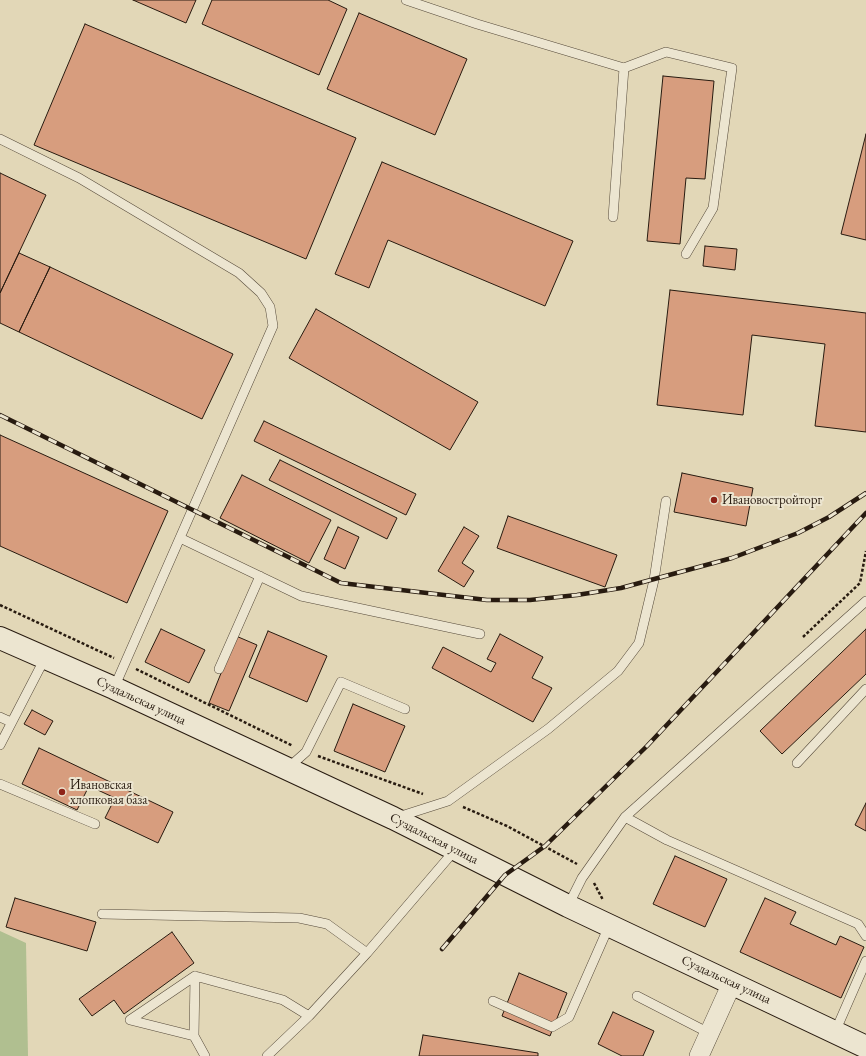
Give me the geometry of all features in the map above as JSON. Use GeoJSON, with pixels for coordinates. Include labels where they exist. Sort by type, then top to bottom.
{"type":"FeatureCollection","features":[{"type":"Feature","properties":{"kind":"main road","name":"Суздальская улица"},"geometry":{"type":"LineString","coordinates":[[0,638],[114,688],[393,818],[609,926],[866,1047]]}},
{"type":"Feature","properties":{"kind":"street"},"geometry":{"type":"LineString","coordinates":[[699,1056],[732,983]]}},
{"type":"Feature","properties":{"kind":"lane"},"geometry":{"type":"LineString","coordinates":[[406,0],[477,24],[624,68],[666,52],[732,68],[713,208],[686,254]]}},
{"type":"Feature","properties":{"kind":"lane"},"geometry":{"type":"LineString","coordinates":[[613,217],[624,68]]}},
{"type":"Feature","properties":{"kind":"lane"},"geometry":{"type":"LineString","coordinates":[[0,139],[79,178],[239,273],[261,293],[270,307],[273,326],[114,688]]}},
{"type":"Feature","properties":{"kind":"lane"},"geometry":{"type":"LineString","coordinates":[[393,818],[448,801],[548,729],[618,671],[639,643],[654,580],[666,501]]}},
{"type":"Feature","properties":{"kind":"lane"},"geometry":{"type":"LineString","coordinates":[[180,538],[301,596],[480,634]]}},
{"type":"Feature","properties":{"kind":"lane"},"geometry":{"type":"LineString","coordinates":[[219,669],[260,576]]}},
{"type":"Feature","properties":{"kind":"lane"},"geometry":{"type":"LineString","coordinates":[[568,906],[582,878],[625,817],[866,601]]}},
{"type":"Feature","properties":{"kind":"lane"},"geometry":{"type":"LineString","coordinates":[[0,745],[45,658]]}},
{"type":"Feature","properties":{"kind":"lane"},"geometry":{"type":"LineString","coordinates":[[287,769],[306,752],[341,682],[405,708]]}},
{"type":"Feature","properties":{"kind":"lane"},"geometry":{"type":"LineString","coordinates":[[797,763],[866,689]]}},
{"type":"Feature","properties":{"kind":"lane"},"geometry":{"type":"LineString","coordinates":[[0,716],[11,722]]}},
{"type":"Feature","properties":{"kind":"lane"},"geometry":{"type":"LineString","coordinates":[[0,784],[95,824]]}},
{"type":"Feature","properties":{"kind":"lane"},"geometry":{"type":"LineString","coordinates":[[625,817],[667,840],[858,924],[866,936]]}},
{"type":"Feature","properties":{"kind":"lane"},"geometry":{"type":"LineString","coordinates":[[267,1056],[309,1016],[367,953],[455,850]]}},
{"type":"Feature","properties":{"kind":"lane"},"geometry":{"type":"LineString","coordinates":[[102,914],[299,918],[326,924],[367,953]]}},
{"type":"Feature","properties":{"kind":"lane"},"geometry":{"type":"LineString","coordinates":[[493,1001],[552,1027],[569,1017],[609,926]]}},
{"type":"Feature","properties":{"kind":"lane"},"geometry":{"type":"LineString","coordinates":[[835,1032],[866,960]]}},
{"type":"Feature","properties":{"kind":"lane"},"geometry":{"type":"LineString","coordinates":[[194,1036],[130,1020],[195,976],[284,1000],[309,1016]]}},
{"type":"Feature","properties":{"kind":"lane"},"geometry":{"type":"LineString","coordinates":[[195,976],[194,1036],[205,1056]]}},
{"type":"Feature","properties":{"kind":"lane"},"geometry":{"type":"LineString","coordinates":[[637,996],[709,1033]]}},
{"type":"Feature","properties":{"kind":"path"},"geometry":{"type":"LineString","coordinates":[[0,605],[124,663],[306,752]]}},
{"type":"Feature","properties":{"kind":"green space"},"geometry":{"type":"Polygon","coordinates":[[[0,931],[26,943],[28,1056],[0,1056],[0,931]]]}},
{"type":"Feature","properties":{"kind":"building"},"geometry":{"type":"Polygon","coordinates":[[[133,0],[196,0],[186,23],[133,0]]]}},
{"type":"Feature","properties":{"kind":"building"},"geometry":{"type":"Polygon","coordinates":[[[212,0],[328,0],[347,9],[319,75],[202,24],[212,0]]]}},
{"type":"Feature","properties":{"kind":"building"},"geometry":{"type":"Polygon","coordinates":[[[359,13],[467,59],[435,135],[327,89],[359,13]]]}},
{"type":"Feature","properties":{"kind":"building"},"geometry":{"type":"Polygon","coordinates":[[[85,24],[356,138],[306,259],[34,145],[85,24]]]}},
{"type":"Feature","properties":{"kind":"building"},"geometry":{"type":"Polygon","coordinates":[[[663,76],[714,81],[705,179],[686,178],[680,244],[647,241],[663,76]]]}},
{"type":"Feature","properties":{"kind":"building"},"geometry":{"type":"Polygon","coordinates":[[[866,134],[866,240],[841,234],[866,134]]]}},
{"type":"Feature","properties":{"kind":"building"},"geometry":{"type":"Polygon","coordinates":[[[382,162],[573,241],[545,306],[388,240],[369,288],[335,274],[382,162]]]}},
{"type":"Feature","properties":{"kind":"building"},"geometry":{"type":"Polygon","coordinates":[[[0,173],[46,195],[0,293],[0,173]]]}},
{"type":"Feature","properties":{"kind":"building"},"geometry":{"type":"Polygon","coordinates":[[[705,246],[737,249],[735,270],[703,266],[705,246]]]}},
{"type":"Feature","properties":{"kind":"building"},"geometry":{"type":"Polygon","coordinates":[[[19,253],[50,267],[19,332],[0,323],[0,293],[19,253]]]}},
{"type":"Feature","properties":{"kind":"building"},"geometry":{"type":"Polygon","coordinates":[[[50,267],[233,354],[202,419],[19,332],[50,267]]]}},
{"type":"Feature","properties":{"kind":"building"},"geometry":{"type":"Polygon","coordinates":[[[670,290],[866,313],[866,432],[815,426],[825,344],[752,335],[743,415],[657,405],[670,290]]]}},
{"type":"Feature","properties":{"kind":"building"},"geometry":{"type":"Polygon","coordinates":[[[316,309],[478,402],[450,450],[289,358],[316,309]]]}},
{"type":"Feature","properties":{"kind":"building"},"geometry":{"type":"Polygon","coordinates":[[[264,421],[416,494],[406,515],[254,441],[264,421]]]}},
{"type":"Feature","properties":{"kind":"building"},"geometry":{"type":"Polygon","coordinates":[[[0,435],[168,511],[127,603],[0,546],[0,435]]]}},
{"type":"Feature","properties":{"kind":"building"},"geometry":{"type":"Polygon","coordinates":[[[280,460],[397,518],[387,539],[269,480],[280,460]]]}},
{"type":"Feature","properties":{"kind":"building","name":"Ивановостройторг"},"geometry":{"type":"Polygon","coordinates":[[[682,473],[753,488],[746,526],[674,512],[682,473]]]}},
{"type":"Feature","properties":{"kind":"building"},"geometry":{"type":"Polygon","coordinates":[[[242,475],[331,520],[309,563],[220,518],[242,475]]]}},
{"type":"Feature","properties":{"kind":"building"},"geometry":{"type":"Polygon","coordinates":[[[508,516],[617,555],[605,587],[497,548],[508,516]]]}},
{"type":"Feature","properties":{"kind":"building"},"geometry":{"type":"Polygon","coordinates":[[[338,527],[359,537],[345,569],[324,559],[338,527]]]}},
{"type":"Feature","properties":{"kind":"building"},"geometry":{"type":"Polygon","coordinates":[[[464,527],[479,536],[462,563],[474,571],[464,587],[438,571],[464,527]]]}},
{"type":"Feature","properties":{"kind":"building"},"geometry":{"type":"Polygon","coordinates":[[[161,629],[205,650],[189,683],[145,662],[161,629]]]}},
{"type":"Feature","properties":{"kind":"building"},"geometry":{"type":"Polygon","coordinates":[[[866,629],[866,674],[782,754],[760,731],[866,629]]]}},
{"type":"Feature","properties":{"kind":"building"},"geometry":{"type":"Polygon","coordinates":[[[268,631],[327,656],[307,702],[249,677],[268,631]]]}},
{"type":"Feature","properties":{"kind":"building"},"geometry":{"type":"Polygon","coordinates":[[[500,634],[543,657],[532,678],[552,688],[533,722],[432,668],[443,647],[491,672],[496,663],[487,659],[500,634]]]}},
{"type":"Feature","properties":{"kind":"building"},"geometry":{"type":"Polygon","coordinates":[[[236,636],[257,645],[229,711],[209,703],[236,636]]]}},
{"type":"Feature","properties":{"kind":"building"},"geometry":{"type":"Polygon","coordinates":[[[353,704],[405,726],[385,772],[334,751],[353,704]]]}},
{"type":"Feature","properties":{"kind":"building"},"geometry":{"type":"Polygon","coordinates":[[[32,710],[53,721],[45,735],[24,724],[32,710]]]}},
{"type":"Feature","properties":{"kind":"building","name":"Ивановская хлопковая база"},"geometry":{"type":"Polygon","coordinates":[[[39,748],[173,812],[158,843],[105,818],[115,798],[89,786],[77,810],[22,784],[39,748]]]}},
{"type":"Feature","properties":{"kind":"building"},"geometry":{"type":"Polygon","coordinates":[[[866,803],[866,831],[855,825],[866,803]]]}},
{"type":"Feature","properties":{"kind":"building"},"geometry":{"type":"Polygon","coordinates":[[[675,856],[727,879],[705,927],[653,904],[675,856]]]}},
{"type":"Feature","properties":{"kind":"building"},"geometry":{"type":"Polygon","coordinates":[[[15,898],[96,922],[87,951],[6,927],[15,898]]]}},
{"type":"Feature","properties":{"kind":"building"},"geometry":{"type":"Polygon","coordinates":[[[765,898],[796,912],[790,924],[836,945],[840,936],[864,947],[841,998],[740,952],[765,898]]]}},
{"type":"Feature","properties":{"kind":"building"},"geometry":{"type":"Polygon","coordinates":[[[172,932],[194,963],[124,1014],[114,1000],[92,1016],[79,999],[172,932]]]}},
{"type":"Feature","properties":{"kind":"building"},"geometry":{"type":"Polygon","coordinates":[[[519,973],[567,993],[550,1036],[502,1016],[519,973]]]}},
{"type":"Feature","properties":{"kind":"building"},"geometry":{"type":"Polygon","coordinates":[[[613,1012],[654,1031],[643,1056],[622,1056],[598,1044],[613,1012]]]}},
{"type":"Feature","properties":{"kind":"building"},"geometry":{"type":"Polygon","coordinates":[[[423,1035],[538,1053],[538,1056],[419,1056],[423,1035]]]}},
{"type":"Feature","properties":{"kind":"railway"},"geometry":{"type":"LineString","coordinates":[[0,415],[341,583],[487,600],[530,600],[621,588],[732,558],[798,533],[829,517],[866,493]]}},
{"type":"Feature","properties":{"kind":"railway"},"geometry":{"type":"LineString","coordinates":[[442,949],[505,875],[545,846],[647,746],[866,513]]}},
{"type":"Feature","properties":{"kind":"place","name":"Ивановостройторг"},"geometry":{"type":"Point","coordinates":[714,500]}},
{"type":"Feature","properties":{"kind":"place","name":"Ивановская хлопковая база"},"geometry":{"type":"Point","coordinates":[62,792]}}]}
